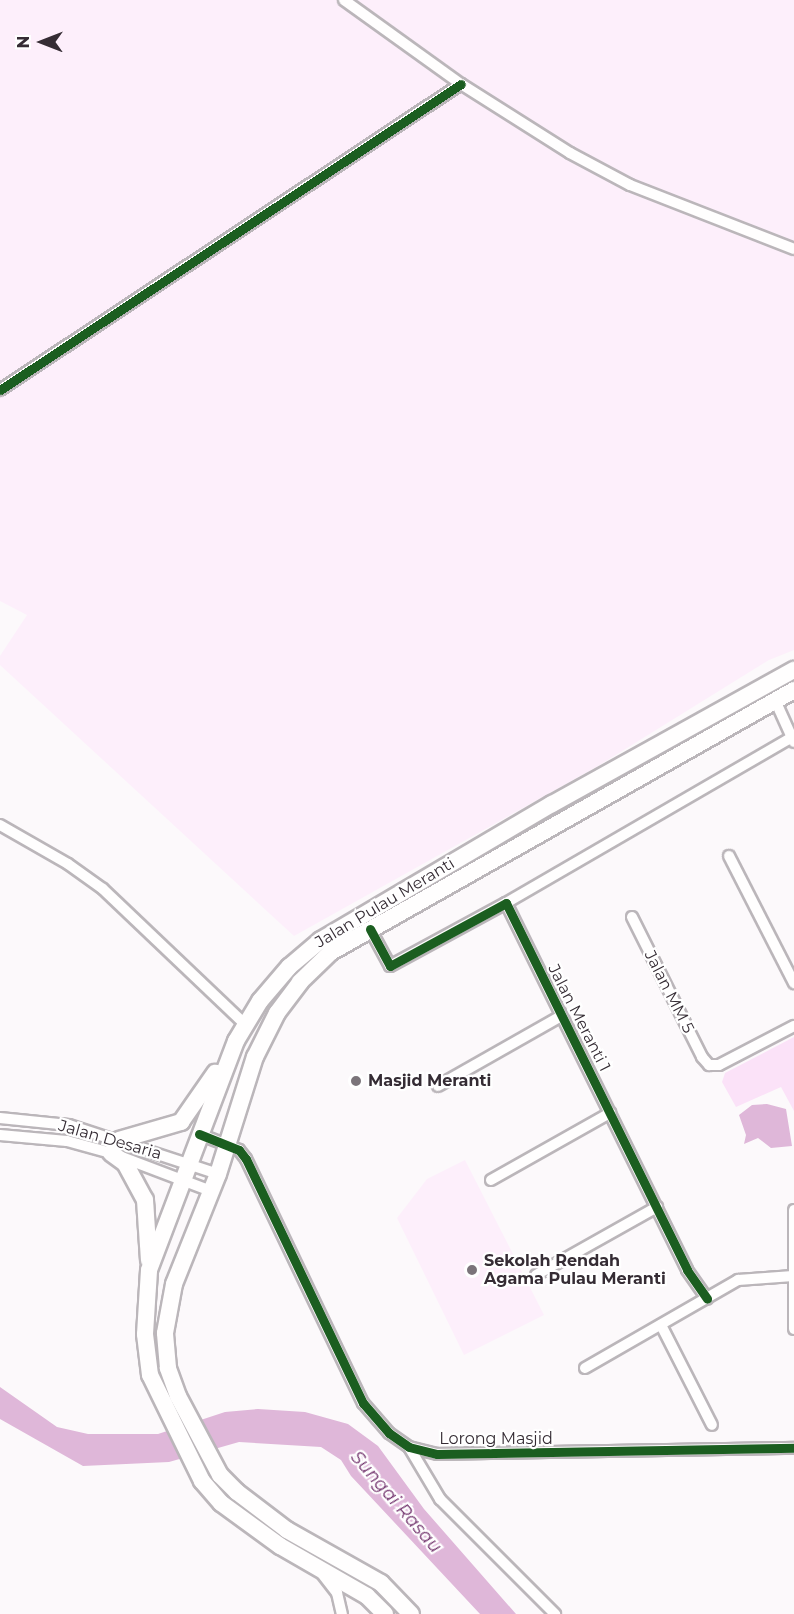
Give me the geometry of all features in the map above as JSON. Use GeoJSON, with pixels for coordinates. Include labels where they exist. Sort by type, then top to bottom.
{"type":"FeatureCollection","features":[{"type":"Feature","properties":{"kind":"main road","name":"Jalan Pulau Meranti"},"geometry":{"type":"LineString","coordinates":[[385,1614],[367,1596],[235,1516],[202,1481],[161,1403],[150,1375],[145,1334],[149,1270],[236,1041],[260,1001],[290,967],[321,940],[552,804],[794,670]]}},
{"type":"Feature","properties":{"kind":"main road","name":"Jalan Pulau Meranti"},"geometry":{"type":"LineString","coordinates":[[411,1614],[381,1583],[264,1515],[220,1475],[178,1396],[168,1368],[165,1333],[174,1284],[212,1191],[255,1057],[277,1013],[300,982],[332,952],[794,690]]}},
{"type":"Feature","properties":{"kind":"main road"},"geometry":{"type":"LineString","coordinates":[[149,1270],[145,1200],[115,1146],[181,1122],[236,1041]]}},
{"type":"Feature","properties":{"kind":"street"},"geometry":{"type":"LineString","coordinates":[[344,0],[461,84],[570,153],[630,185],[794,249]]}},
{"type":"Feature","properties":{"kind":"street"},"geometry":{"type":"LineString","coordinates":[[0,390],[461,84]]}},
{"type":"Feature","properties":{"kind":"street"},"geometry":{"type":"LineString","coordinates":[[370,929],[390,966],[506,903],[793,738],[775,700]]}},
{"type":"Feature","properties":{"kind":"street"},"geometry":{"type":"LineString","coordinates":[[0,825],[68,864],[103,889],[245,1024]]}},
{"type":"Feature","properties":{"kind":"street"},"geometry":{"type":"LineString","coordinates":[[729,856],[794,983]]}},
{"type":"Feature","properties":{"kind":"street","name":"Jalan Meranti 1"},"geometry":{"type":"LineString","coordinates":[[506,903],[687,1270],[707,1299]]}},
{"type":"Feature","properties":{"kind":"street","name":"Jalan MM 5"},"geometry":{"type":"LineString","coordinates":[[632,917],[702,1057],[709,1065],[719,1065],[794,1026]]}},
{"type":"Feature","properties":{"kind":"street"},"geometry":{"type":"LineString","coordinates":[[438,1086],[561,1016]]}},
{"type":"Feature","properties":{"kind":"street"},"geometry":{"type":"LineString","coordinates":[[491,1180],[610,1113]]}},
{"type":"Feature","properties":{"kind":"street","name":"Jalan Desaria"},"geometry":{"type":"LineString","coordinates":[[0,1118],[69,1125],[183,1180],[212,1191]]}},
{"type":"Feature","properties":{"kind":"street","name":"Lorong Masjid"},"geometry":{"type":"LineString","coordinates":[[200,1134],[239,1150],[257,1176],[363,1403],[388,1433],[409,1447],[437,1454],[794,1448]]}},
{"type":"Feature","properties":{"kind":"street","name":"Jalan Desaria"},"geometry":{"type":"LineString","coordinates":[[0,1135],[115,1146],[189,1163],[218,1174]]}},
{"type":"Feature","properties":{"kind":"street"},"geometry":{"type":"LineString","coordinates":[[536,1275],[657,1207]]}},
{"type":"Feature","properties":{"kind":"street"},"geometry":{"type":"LineString","coordinates":[[794,1210],[794,1329]]}},
{"type":"Feature","properties":{"kind":"street"},"geometry":{"type":"LineString","coordinates":[[585,1368],[738,1280],[793,1276]]}},
{"type":"Feature","properties":{"kind":"street"},"geometry":{"type":"LineString","coordinates":[[661,1325],[712,1425]]}},
{"type":"Feature","properties":{"kind":"street"},"geometry":{"type":"LineString","coordinates":[[409,1447],[440,1499],[555,1614]]}},
{"type":"Feature","properties":{"kind":"street"},"geometry":{"type":"LineString","coordinates":[[313,1564],[337,1593],[342,1614]]}},
{"type":"Feature","properties":{"kind":"shaded area"},"geometry":{"type":"Polygon","coordinates":[[[0,0],[794,0],[794,650],[769,660],[598,766],[294,936],[0,665],[0,656],[27,615],[0,601],[0,0]]]}},
{"type":"Feature","properties":{"kind":"shaded area"},"geometry":{"type":"Polygon","coordinates":[[[794,1037],[794,1111],[781,1087],[736,1107],[722,1082],[725,1073],[794,1037]]]}},
{"type":"Feature","properties":{"kind":"shaded area","name":"Sekolah Rendah Agama Pulau Meranti"},"geometry":{"type":"Polygon","coordinates":[[[465,1160],[544,1315],[464,1355],[397,1218],[427,1179],[465,1160]]]}},
{"type":"Feature","properties":{"kind":"water"},"geometry":{"type":"Polygon","coordinates":[[[767,1104],[786,1109],[792,1146],[771,1148],[758,1138],[744,1144],[746,1135],[739,1115],[752,1105],[767,1104]]]}},
{"type":"Feature","properties":{"kind":"water","name":"Sungai Rasau"},"geometry":{"type":"Polygon","coordinates":[[[0,1387],[57,1427],[88,1434],[158,1434],[225,1412],[258,1409],[305,1412],[348,1424],[378,1446],[424,1509],[516,1614],[480,1614],[351,1476],[341,1460],[321,1447],[239,1442],[169,1462],[83,1466],[0,1419],[0,1387]]]}},
{"type":"Feature","properties":{"kind":"cycle path"},"geometry":{"type":"LineString","coordinates":[[0,390],[461,84]]}},
{"type":"Feature","properties":{"kind":"cycle path"},"geometry":{"type":"LineString","coordinates":[[370,929],[390,966],[506,903],[687,1270],[707,1299]]}},
{"type":"Feature","properties":{"kind":"cycle path"},"geometry":{"type":"LineString","coordinates":[[199,1134],[239,1150],[246,1159],[363,1403],[389,1433],[409,1447],[437,1454],[794,1448]]}},
{"type":"Feature","properties":{"kind":"place","name":"Masjid Meranti"},"geometry":{"type":"Point","coordinates":[356,1081]}},
{"type":"Feature","properties":{"kind":"place","name":"Sekolah Rendah Agama Pulau Meranti"},"geometry":{"type":"Point","coordinates":[472,1270]}}]}
